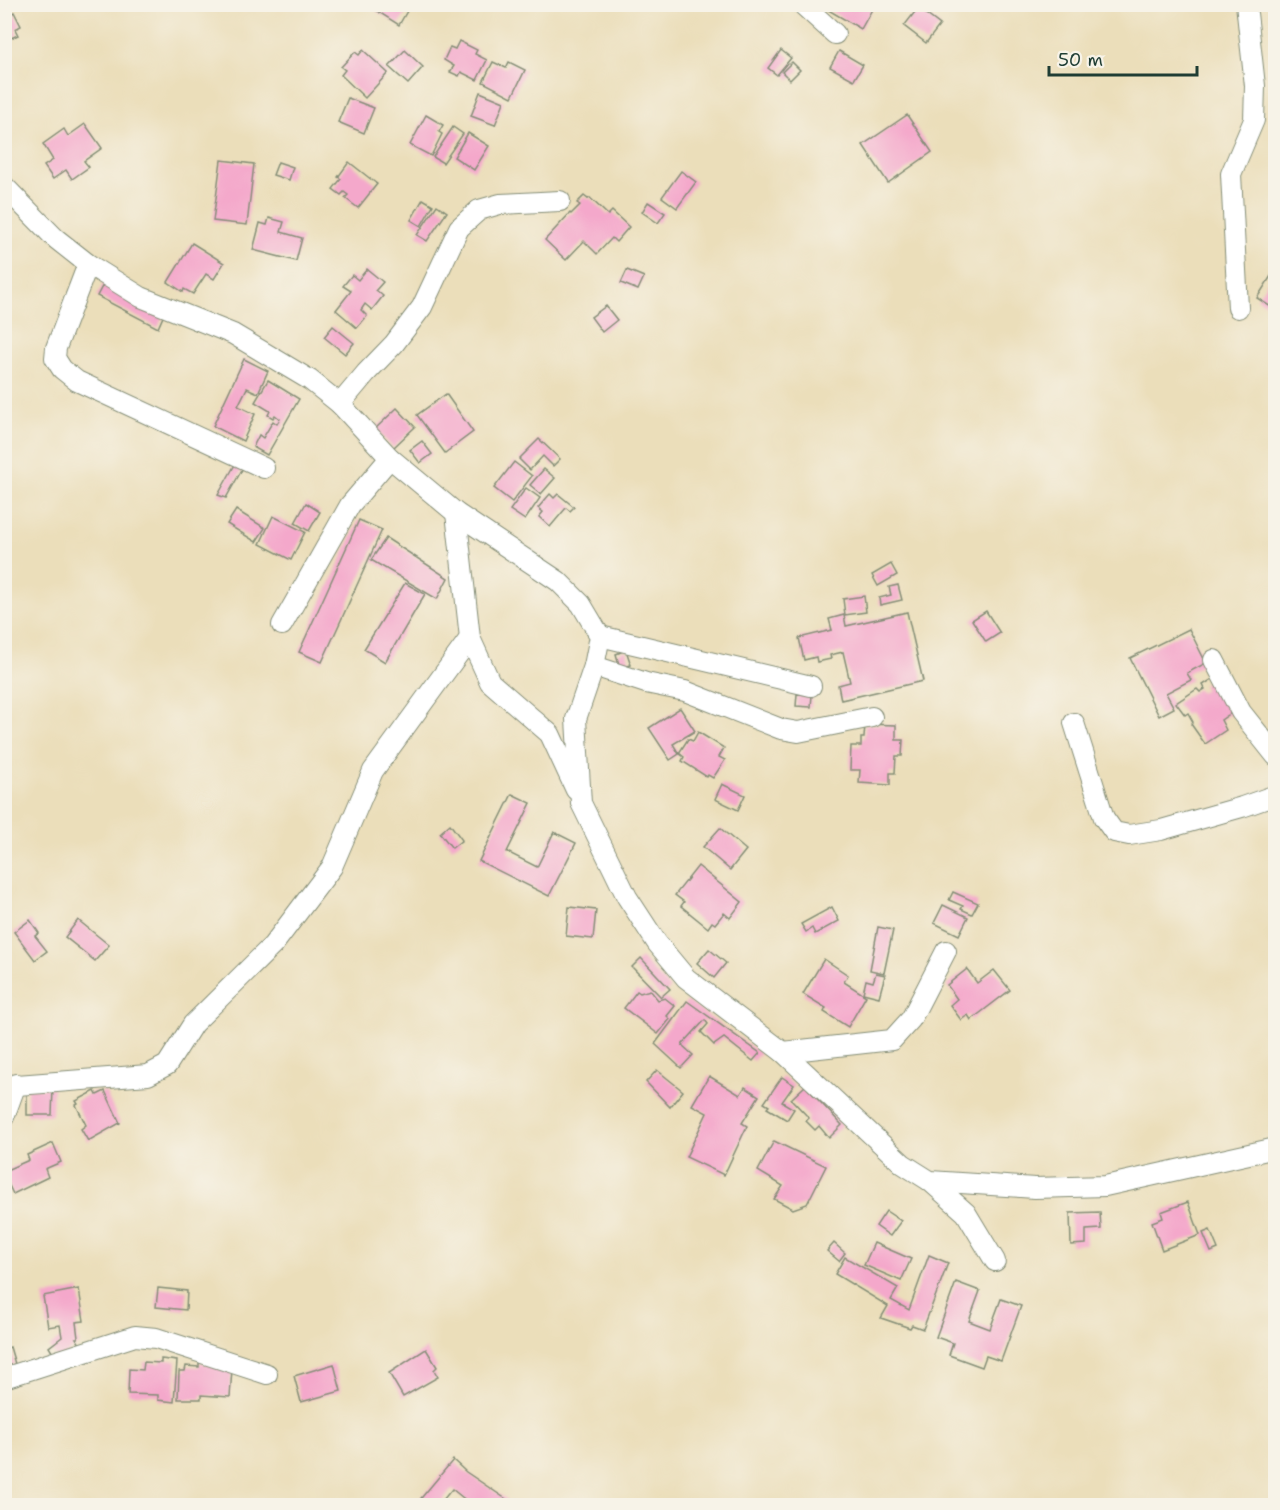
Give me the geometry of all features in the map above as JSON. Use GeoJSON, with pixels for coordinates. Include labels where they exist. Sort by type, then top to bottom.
{"type":"FeatureCollection","features":[{"type":"Feature","properties":{"kind":"street"},"geometry":{"type":"LineString","coordinates":[[802,4],[835,34]]}},
{"type":"Feature","properties":{"kind":"street"},"geometry":{"type":"LineString","coordinates":[[1238,308],[1231,174],[1254,120],[1255,86],[1246,4]]}},
{"type":"Feature","properties":{"kind":"street"},"geometry":{"type":"LineString","coordinates":[[4,186],[55,238],[88,264],[141,297],[233,334],[310,380],[340,404],[390,458],[456,513],[558,581],[581,604],[600,636],[594,666],[576,719],[581,803]]}},
{"type":"Feature","properties":{"kind":"street"},"geometry":{"type":"LineString","coordinates":[[340,404],[394,344],[422,307],[459,228],[479,210],[500,204],[560,201]]}},
{"type":"Feature","properties":{"kind":"street"},"geometry":{"type":"LineString","coordinates":[[88,264],[56,348],[55,358],[62,369],[77,381],[264,468]]}},
{"type":"Feature","properties":{"kind":"street"},"geometry":{"type":"LineString","coordinates":[[282,625],[350,505],[390,458]]}},
{"type":"Feature","properties":{"kind":"street"},"geometry":{"type":"LineString","coordinates":[[456,513],[470,638],[490,682],[550,734],[627,897],[657,943],[686,978],[783,1052],[903,1164],[930,1181],[966,1213],[995,1261]]}},
{"type":"Feature","properties":{"kind":"street"},"geometry":{"type":"LineString","coordinates":[[600,636],[811,686]]}},
{"type":"Feature","properties":{"kind":"street"},"geometry":{"type":"LineString","coordinates":[[4,1117],[10,1085],[148,1075],[166,1065],[192,1024],[273,945],[332,867],[373,771],[470,638]]}},
{"type":"Feature","properties":{"kind":"street"},"geometry":{"type":"LineString","coordinates":[[1214,660],[1241,712],[1275,756]]}},
{"type":"Feature","properties":{"kind":"street"},"geometry":{"type":"LineString","coordinates":[[594,666],[646,683],[685,691],[781,729],[798,732],[872,717]]}},
{"type":"Feature","properties":{"kind":"street"},"geometry":{"type":"LineString","coordinates":[[1074,723],[1104,818],[1114,832],[1129,835],[1161,830],[1275,795]]}},
{"type":"Feature","properties":{"kind":"street"},"geometry":{"type":"LineString","coordinates":[[783,1052],[892,1040],[911,1019],[946,951]]}},
{"type":"Feature","properties":{"kind":"street"},"geometry":{"type":"LineString","coordinates":[[930,1181],[1035,1188],[1105,1186],[1275,1148]]}},
{"type":"Feature","properties":{"kind":"street"},"geometry":{"type":"LineString","coordinates":[[4,1378],[135,1336],[156,1338],[267,1374]]}},
{"type":"Feature","properties":{"kind":"building"},"geometry":{"type":"Polygon","coordinates":[[[366,4],[411,4],[399,25],[366,4]]]}},
{"type":"Feature","properties":{"kind":"building"},"geometry":{"type":"Polygon","coordinates":[[[818,4],[875,4],[861,29],[818,4]]]}},
{"type":"Feature","properties":{"kind":"building"},"geometry":{"type":"Polygon","coordinates":[[[4,5],[9,15],[14,12],[21,26],[15,29],[18,35],[4,41],[4,5]]]}},
{"type":"Feature","properties":{"kind":"building"},"geometry":{"type":"Polygon","coordinates":[[[918,8],[940,25],[926,43],[904,26],[918,8]]]}},
{"type":"Feature","properties":{"kind":"building"},"geometry":{"type":"Polygon","coordinates":[[[459,41],[477,50],[475,54],[487,60],[477,80],[461,72],[459,76],[450,72],[454,66],[444,60],[450,47],[455,49],[459,41]]]}},
{"type":"Feature","properties":{"kind":"building"},"geometry":{"type":"Polygon","coordinates":[[[363,50],[388,73],[365,98],[341,75],[345,70],[341,67],[355,52],[359,55],[363,50]]]}},
{"type":"Feature","properties":{"kind":"building"},"geometry":{"type":"Polygon","coordinates":[[[405,50],[423,67],[408,84],[389,67],[405,50]]]}},
{"type":"Feature","properties":{"kind":"building"},"geometry":{"type":"Polygon","coordinates":[[[781,50],[791,58],[777,75],[768,68],[781,50]]]}},
{"type":"Feature","properties":{"kind":"building"},"geometry":{"type":"Polygon","coordinates":[[[839,51],[863,65],[854,80],[830,67],[839,51]]]}},
{"type":"Feature","properties":{"kind":"building"},"geometry":{"type":"Polygon","coordinates":[[[493,62],[506,68],[509,62],[525,70],[512,97],[483,82],[493,62]]]}},
{"type":"Feature","properties":{"kind":"building"},"geometry":{"type":"Polygon","coordinates":[[[792,62],[800,70],[790,80],[782,72],[792,62]]]}},
{"type":"Feature","properties":{"kind":"building"},"geometry":{"type":"Polygon","coordinates":[[[480,92],[504,102],[495,125],[471,116],[480,92]]]}},
{"type":"Feature","properties":{"kind":"building"},"geometry":{"type":"Polygon","coordinates":[[[348,98],[374,108],[364,133],[338,122],[348,98]]]}},
{"type":"Feature","properties":{"kind":"building"},"geometry":{"type":"Polygon","coordinates":[[[426,115],[443,125],[439,132],[442,134],[431,156],[410,145],[426,115]]]}},
{"type":"Feature","properties":{"kind":"building"},"geometry":{"type":"Polygon","coordinates":[[[907,115],[932,152],[888,183],[863,145],[907,115]]]}},
{"type":"Feature","properties":{"kind":"building"},"geometry":{"type":"Polygon","coordinates":[[[85,124],[102,148],[84,161],[89,167],[72,179],[66,170],[53,179],[44,166],[53,160],[43,144],[64,129],[68,136],[85,124]]]}},
{"type":"Feature","properties":{"kind":"building"},"geometry":{"type":"Polygon","coordinates":[[[453,127],[463,134],[443,163],[433,157],[453,127]]]}},
{"type":"Feature","properties":{"kind":"building"},"geometry":{"type":"Polygon","coordinates":[[[468,133],[489,146],[474,170],[454,157],[468,133]]]}},
{"type":"Feature","properties":{"kind":"building"},"geometry":{"type":"Polygon","coordinates":[[[221,160],[254,164],[247,225],[213,221],[221,160]]]}},
{"type":"Feature","properties":{"kind":"building"},"geometry":{"type":"Polygon","coordinates":[[[278,162],[293,167],[289,180],[273,175],[278,162]]]}},
{"type":"Feature","properties":{"kind":"building"},"geometry":{"type":"Polygon","coordinates":[[[349,162],[377,184],[358,208],[345,198],[348,195],[344,192],[341,195],[333,189],[341,179],[338,177],[349,162]]]}},
{"type":"Feature","properties":{"kind":"building"},"geometry":{"type":"Polygon","coordinates":[[[681,171],[696,182],[677,208],[662,197],[681,171]]]}},
{"type":"Feature","properties":{"kind":"building"},"geometry":{"type":"Polygon","coordinates":[[[584,196],[590,198],[608,215],[612,211],[629,227],[616,242],[612,238],[597,254],[584,241],[566,260],[545,240],[580,205],[577,203],[584,196]]]}},
{"type":"Feature","properties":{"kind":"building"},"geometry":{"type":"Polygon","coordinates":[[[423,199],[433,205],[421,226],[411,220],[423,199]]]}},
{"type":"Feature","properties":{"kind":"building"},"geometry":{"type":"Polygon","coordinates":[[[648,202],[665,213],[658,223],[642,212],[648,202]]]}},
{"type":"Feature","properties":{"kind":"building"},"geometry":{"type":"Polygon","coordinates":[[[437,205],[447,212],[427,241],[417,235],[437,205]]]}},
{"type":"Feature","properties":{"kind":"building"},"geometry":{"type":"Polygon","coordinates":[[[269,218],[284,222],[281,232],[302,238],[296,261],[253,250],[260,223],[267,225],[269,218]]]}},
{"type":"Feature","properties":{"kind":"building"},"geometry":{"type":"Polygon","coordinates":[[[192,243],[224,263],[214,279],[206,274],[193,294],[184,289],[183,292],[168,282],[192,243]]]}},
{"type":"Feature","properties":{"kind":"building"},"geometry":{"type":"Polygon","coordinates":[[[1276,268],[1276,300],[1271,307],[1257,298],[1276,268]]]}},
{"type":"Feature","properties":{"kind":"building"},"geometry":{"type":"Polygon","coordinates":[[[367,269],[383,282],[376,290],[383,296],[372,310],[365,304],[361,310],[367,316],[357,328],[336,310],[351,291],[343,286],[352,275],[358,280],[367,269]]]}},
{"type":"Feature","properties":{"kind":"building"},"geometry":{"type":"Polygon","coordinates":[[[627,270],[644,277],[638,290],[621,283],[627,270]]]}},
{"type":"Feature","properties":{"kind":"building"},"geometry":{"type":"Polygon","coordinates":[[[105,281],[165,312],[158,328],[97,296],[105,281]]]}},
{"type":"Feature","properties":{"kind":"building"},"geometry":{"type":"Polygon","coordinates":[[[606,306],[617,320],[602,332],[591,317],[606,306]]]}},
{"type":"Feature","properties":{"kind":"building"},"geometry":{"type":"Polygon","coordinates":[[[333,326],[354,343],[345,354],[324,337],[333,326]]]}},
{"type":"Feature","properties":{"kind":"building"},"geometry":{"type":"Polygon","coordinates":[[[244,359],[268,371],[258,393],[247,388],[238,406],[255,414],[243,441],[213,426],[244,359]]]}},
{"type":"Feature","properties":{"kind":"building"},"geometry":{"type":"Polygon","coordinates":[[[268,380],[299,399],[267,455],[253,447],[259,435],[263,438],[273,421],[277,424],[280,419],[275,415],[273,418],[268,415],[270,411],[255,402],[268,380]]]}},
{"type":"Feature","properties":{"kind":"building"},"geometry":{"type":"Polygon","coordinates":[[[446,394],[473,432],[445,453],[417,415],[446,394]]]}},
{"type":"Feature","properties":{"kind":"building"},"geometry":{"type":"Polygon","coordinates":[[[397,408],[415,427],[393,448],[375,429],[397,408]]]}},
{"type":"Feature","properties":{"kind":"building"},"geometry":{"type":"Polygon","coordinates":[[[539,439],[560,459],[553,466],[543,456],[530,470],[519,459],[539,439]]]}},
{"type":"Feature","properties":{"kind":"building"},"geometry":{"type":"Polygon","coordinates":[[[422,441],[432,454],[420,463],[410,450],[422,441]]]}},
{"type":"Feature","properties":{"kind":"building"},"geometry":{"type":"Polygon","coordinates":[[[237,461],[244,466],[226,498],[218,495],[237,461]]]}},
{"type":"Feature","properties":{"kind":"building"},"geometry":{"type":"Polygon","coordinates":[[[514,462],[532,476],[512,502],[494,488],[514,462]]]}},
{"type":"Feature","properties":{"kind":"building"},"geometry":{"type":"Polygon","coordinates":[[[544,469],[555,478],[541,494],[530,485],[544,469]]]}},
{"type":"Feature","properties":{"kind":"building"},"geometry":{"type":"Polygon","coordinates":[[[526,488],[540,498],[525,520],[510,510],[526,488]]]}},
{"type":"Feature","properties":{"kind":"building"},"geometry":{"type":"Polygon","coordinates":[[[550,494],[554,498],[558,494],[574,507],[570,511],[566,508],[550,527],[539,517],[543,512],[538,508],[550,494]]]}},
{"type":"Feature","properties":{"kind":"building"},"geometry":{"type":"Polygon","coordinates":[[[306,503],[320,512],[309,531],[295,523],[306,503]]]}},
{"type":"Feature","properties":{"kind":"building"},"geometry":{"type":"Polygon","coordinates":[[[236,510],[265,528],[256,542],[227,524],[236,510]]]}},
{"type":"Feature","properties":{"kind":"building"},"geometry":{"type":"Polygon","coordinates":[[[273,516],[305,532],[291,560],[260,544],[273,516]]]}},
{"type":"Feature","properties":{"kind":"building"},"geometry":{"type":"Polygon","coordinates":[[[359,520],[382,530],[322,662],[299,652],[359,520]]]}},
{"type":"Feature","properties":{"kind":"building"},"geometry":{"type":"Polygon","coordinates":[[[386,538],[448,578],[437,599],[371,560],[386,538]]]}},
{"type":"Feature","properties":{"kind":"building"},"geometry":{"type":"Polygon","coordinates":[[[891,564],[897,575],[878,586],[872,575],[891,564]]]}},
{"type":"Feature","properties":{"kind":"building"},"geometry":{"type":"Polygon","coordinates":[[[405,583],[425,594],[385,662],[364,649],[405,583]]]}},
{"type":"Feature","properties":{"kind":"building"},"geometry":{"type":"Polygon","coordinates":[[[898,585],[902,600],[880,605],[879,598],[891,595],[889,587],[898,585]]]}},
{"type":"Feature","properties":{"kind":"building"},"geometry":{"type":"Polygon","coordinates":[[[864,596],[866,612],[845,615],[843,599],[864,596]]]}},
{"type":"Feature","properties":{"kind":"building"},"geometry":{"type":"Polygon","coordinates":[[[986,611],[1000,633],[986,642],[972,620],[986,611]]]}},
{"type":"Feature","properties":{"kind":"building"},"geometry":{"type":"Polygon","coordinates":[[[907,612],[923,681],[841,700],[838,685],[850,682],[843,652],[830,655],[831,659],[817,662],[816,657],[804,660],[799,638],[832,630],[829,619],[844,615],[846,626],[907,612]]]}},
{"type":"Feature","properties":{"kind":"building"},"geometry":{"type":"Polygon","coordinates":[[[1189,629],[1206,663],[1187,673],[1191,680],[1166,693],[1174,708],[1159,716],[1130,658],[1189,629]]]}},
{"type":"Feature","properties":{"kind":"building"},"geometry":{"type":"Polygon","coordinates":[[[626,650],[631,665],[620,668],[616,654],[626,650]]]}},
{"type":"Feature","properties":{"kind":"building"},"geometry":{"type":"Polygon","coordinates":[[[1217,676],[1238,708],[1221,720],[1226,730],[1205,744],[1191,724],[1193,722],[1188,713],[1185,715],[1176,703],[1197,689],[1200,692],[1205,689],[1203,685],[1217,676]]]}},
{"type":"Feature","properties":{"kind":"building"},"geometry":{"type":"Polygon","coordinates":[[[797,694],[812,695],[811,707],[796,706],[797,694]]]}},
{"type":"Feature","properties":{"kind":"building"},"geometry":{"type":"Polygon","coordinates":[[[680,708],[695,731],[673,744],[679,754],[670,760],[649,728],[680,708]]]}},
{"type":"Feature","properties":{"kind":"building"},"geometry":{"type":"Polygon","coordinates":[[[865,724],[896,725],[896,740],[903,740],[902,756],[896,756],[895,773],[890,773],[890,785],[859,783],[860,770],[850,770],[851,746],[861,746],[865,724]]]}},
{"type":"Feature","properties":{"kind":"building"},"geometry":{"type":"Polygon","coordinates":[[[698,732],[724,748],[719,757],[725,760],[713,778],[708,775],[707,777],[682,761],[684,757],[679,753],[688,739],[693,741],[698,732]]]}},
{"type":"Feature","properties":{"kind":"building"},"geometry":{"type":"Polygon","coordinates":[[[722,784],[745,795],[738,810],[715,799],[722,784]]]}},
{"type":"Feature","properties":{"kind":"building"},"geometry":{"type":"Polygon","coordinates":[[[512,794],[531,803],[507,852],[537,867],[554,832],[576,843],[549,896],[479,861],[512,794]]]}},
{"type":"Feature","properties":{"kind":"building"},"geometry":{"type":"Polygon","coordinates":[[[450,824],[462,840],[452,848],[440,833],[450,824]]]}},
{"type":"Feature","properties":{"kind":"building"},"geometry":{"type":"Polygon","coordinates":[[[720,828],[746,850],[730,870],[703,847],[720,828]]]}},
{"type":"Feature","properties":{"kind":"building"},"geometry":{"type":"Polygon","coordinates":[[[698,866],[742,902],[730,918],[724,913],[715,924],[712,922],[708,928],[681,906],[684,902],[675,895],[698,866]]]}},
{"type":"Feature","properties":{"kind":"building"},"geometry":{"type":"Polygon","coordinates":[[[953,892],[978,903],[972,914],[961,909],[963,906],[949,900],[953,892]]]}},
{"type":"Feature","properties":{"kind":"building"},"geometry":{"type":"Polygon","coordinates":[[[943,905],[968,917],[959,935],[934,923],[943,905]]]}},
{"type":"Feature","properties":{"kind":"building"},"geometry":{"type":"Polygon","coordinates":[[[569,907],[596,910],[593,939],[566,936],[569,907]]]}},
{"type":"Feature","properties":{"kind":"building"},"geometry":{"type":"Polygon","coordinates":[[[832,907],[839,921],[815,934],[812,928],[806,932],[801,924],[832,907]]]}},
{"type":"Feature","properties":{"kind":"building"},"geometry":{"type":"Polygon","coordinates":[[[30,920],[39,933],[35,936],[47,951],[35,960],[14,932],[30,920]]]}},
{"type":"Feature","properties":{"kind":"building"},"geometry":{"type":"Polygon","coordinates":[[[78,920],[109,945],[95,961],[65,937],[78,920]]]}},
{"type":"Feature","properties":{"kind":"building"},"geometry":{"type":"Polygon","coordinates":[[[878,927],[893,930],[884,973],[870,970],[878,927]]]}},
{"type":"Feature","properties":{"kind":"building"},"geometry":{"type":"Polygon","coordinates":[[[709,949],[726,963],[714,978],[697,963],[709,949]]]}},
{"type":"Feature","properties":{"kind":"building"},"geometry":{"type":"Polygon","coordinates":[[[641,958],[670,989],[661,997],[632,967],[641,958]]]}},
{"type":"Feature","properties":{"kind":"building"},"geometry":{"type":"Polygon","coordinates":[[[824,959],[848,975],[844,982],[866,996],[848,1027],[824,1012],[826,1008],[803,994],[824,959]]]}},
{"type":"Feature","properties":{"kind":"building"},"geometry":{"type":"Polygon","coordinates":[[[967,969],[977,983],[994,970],[1010,990],[971,1020],[968,1015],[961,1020],[950,1005],[957,999],[947,985],[967,969]]]}},
{"type":"Feature","properties":{"kind":"building"},"geometry":{"type":"Polygon","coordinates":[[[876,973],[885,975],[879,997],[863,993],[866,980],[873,982],[876,973]]]}},
{"type":"Feature","properties":{"kind":"building"},"geometry":{"type":"Polygon","coordinates":[[[650,990],[658,1000],[665,998],[675,1006],[667,1016],[670,1019],[658,1034],[624,1008],[637,991],[640,993],[650,990]]]}},
{"type":"Feature","properties":{"kind":"building"},"geometry":{"type":"Polygon","coordinates":[[[687,1001],[760,1053],[753,1061],[724,1038],[714,1045],[701,1032],[708,1024],[705,1020],[682,1045],[693,1055],[681,1068],[655,1044],[687,1001]]]}},
{"type":"Feature","properties":{"kind":"building"},"geometry":{"type":"Polygon","coordinates":[[[657,1070],[683,1091],[670,1107],[646,1082],[657,1070]]]}},
{"type":"Feature","properties":{"kind":"building"},"geometry":{"type":"Polygon","coordinates":[[[709,1076],[740,1095],[745,1087],[759,1096],[742,1123],[747,1126],[724,1175],[686,1157],[707,1113],[692,1105],[709,1076]]]}},
{"type":"Feature","properties":{"kind":"building"},"geometry":{"type":"Polygon","coordinates":[[[782,1077],[794,1085],[782,1102],[794,1109],[787,1120],[767,1108],[769,1106],[764,1103],[782,1077]]]}},
{"type":"Feature","properties":{"kind":"building"},"geometry":{"type":"Polygon","coordinates":[[[805,1086],[842,1125],[829,1138],[819,1126],[815,1130],[806,1121],[809,1118],[791,1099],[805,1086]]]}},
{"type":"Feature","properties":{"kind":"building"},"geometry":{"type":"Polygon","coordinates":[[[27,1088],[53,1088],[52,1115],[27,1115],[27,1088]]]}},
{"type":"Feature","properties":{"kind":"building"},"geometry":{"type":"Polygon","coordinates":[[[95,1091],[97,1095],[105,1091],[120,1123],[88,1141],[81,1129],[86,1125],[76,1101],[95,1091]]]}},
{"type":"Feature","properties":{"kind":"building"},"geometry":{"type":"Polygon","coordinates":[[[774,1141],[826,1166],[807,1204],[793,1209],[774,1199],[783,1186],[758,1171],[774,1141]]]}},
{"type":"Feature","properties":{"kind":"building"},"geometry":{"type":"Polygon","coordinates":[[[53,1143],[61,1162],[45,1169],[48,1177],[13,1194],[4,1171],[29,1160],[27,1155],[53,1143]]]}},
{"type":"Feature","properties":{"kind":"building"},"geometry":{"type":"Polygon","coordinates":[[[1188,1202],[1200,1235],[1162,1250],[1152,1222],[1163,1218],[1161,1212],[1188,1202]]]}},
{"type":"Feature","properties":{"kind":"building"},"geometry":{"type":"Polygon","coordinates":[[[886,1211],[901,1221],[890,1236],[876,1226],[886,1211]]]}},
{"type":"Feature","properties":{"kind":"building"},"geometry":{"type":"Polygon","coordinates":[[[1100,1212],[1101,1229],[1086,1230],[1086,1244],[1071,1245],[1070,1213],[1100,1212]]]}},
{"type":"Feature","properties":{"kind":"building"},"geometry":{"type":"Polygon","coordinates":[[[1210,1230],[1218,1249],[1211,1252],[1203,1233],[1210,1230]]]}},
{"type":"Feature","properties":{"kind":"building"},"geometry":{"type":"Polygon","coordinates":[[[834,1243],[845,1253],[839,1261],[827,1251],[834,1243]]]}},
{"type":"Feature","properties":{"kind":"building"},"geometry":{"type":"Polygon","coordinates":[[[874,1243],[911,1259],[901,1281],[864,1265],[874,1243]]]}},
{"type":"Feature","properties":{"kind":"building"},"geometry":{"type":"Polygon","coordinates":[[[929,1255],[948,1263],[923,1329],[912,1325],[910,1328],[881,1318],[888,1306],[835,1274],[845,1257],[898,1288],[891,1300],[909,1310],[929,1255]]]}},
{"type":"Feature","properties":{"kind":"building"},"geometry":{"type":"Polygon","coordinates":[[[956,1282],[980,1291],[969,1321],[990,1329],[1001,1299],[1021,1306],[1001,1361],[986,1356],[982,1367],[949,1355],[953,1343],[936,1337],[956,1282]]]}},
{"type":"Feature","properties":{"kind":"building"},"geometry":{"type":"Polygon","coordinates":[[[158,1288],[187,1291],[186,1310],[156,1307],[158,1288]]]}},
{"type":"Feature","properties":{"kind":"building"},"geometry":{"type":"Polygon","coordinates":[[[79,1289],[84,1321],[76,1322],[78,1338],[76,1338],[80,1344],[57,1360],[49,1347],[62,1337],[60,1325],[48,1327],[43,1296],[79,1289]]]}},
{"type":"Feature","properties":{"kind":"building"},"geometry":{"type":"Polygon","coordinates":[[[10,1347],[15,1364],[4,1367],[4,1349],[10,1347]]]}},
{"type":"Feature","properties":{"kind":"building"},"geometry":{"type":"Polygon","coordinates":[[[426,1349],[437,1367],[434,1370],[438,1377],[403,1397],[389,1373],[426,1349]]]}},
{"type":"Feature","properties":{"kind":"building"},"geometry":{"type":"Polygon","coordinates":[[[161,1359],[177,1361],[174,1402],[158,1400],[158,1395],[128,1394],[129,1369],[143,1370],[144,1362],[161,1363],[161,1359]]]}},
{"type":"Feature","properties":{"kind":"building"},"geometry":{"type":"Polygon","coordinates":[[[199,1362],[232,1369],[230,1397],[201,1395],[201,1399],[178,1399],[179,1371],[185,1371],[186,1366],[199,1367],[199,1362]]]}},
{"type":"Feature","properties":{"kind":"building"},"geometry":{"type":"Polygon","coordinates":[[[334,1364],[341,1391],[301,1402],[294,1376],[334,1364]]]}},
{"type":"Feature","properties":{"kind":"building"},"geometry":{"type":"Polygon","coordinates":[[[453,1460],[466,1472],[506,1499],[510,1506],[473,1506],[452,1489],[438,1506],[420,1506],[417,1503],[453,1460]]]}}]}
